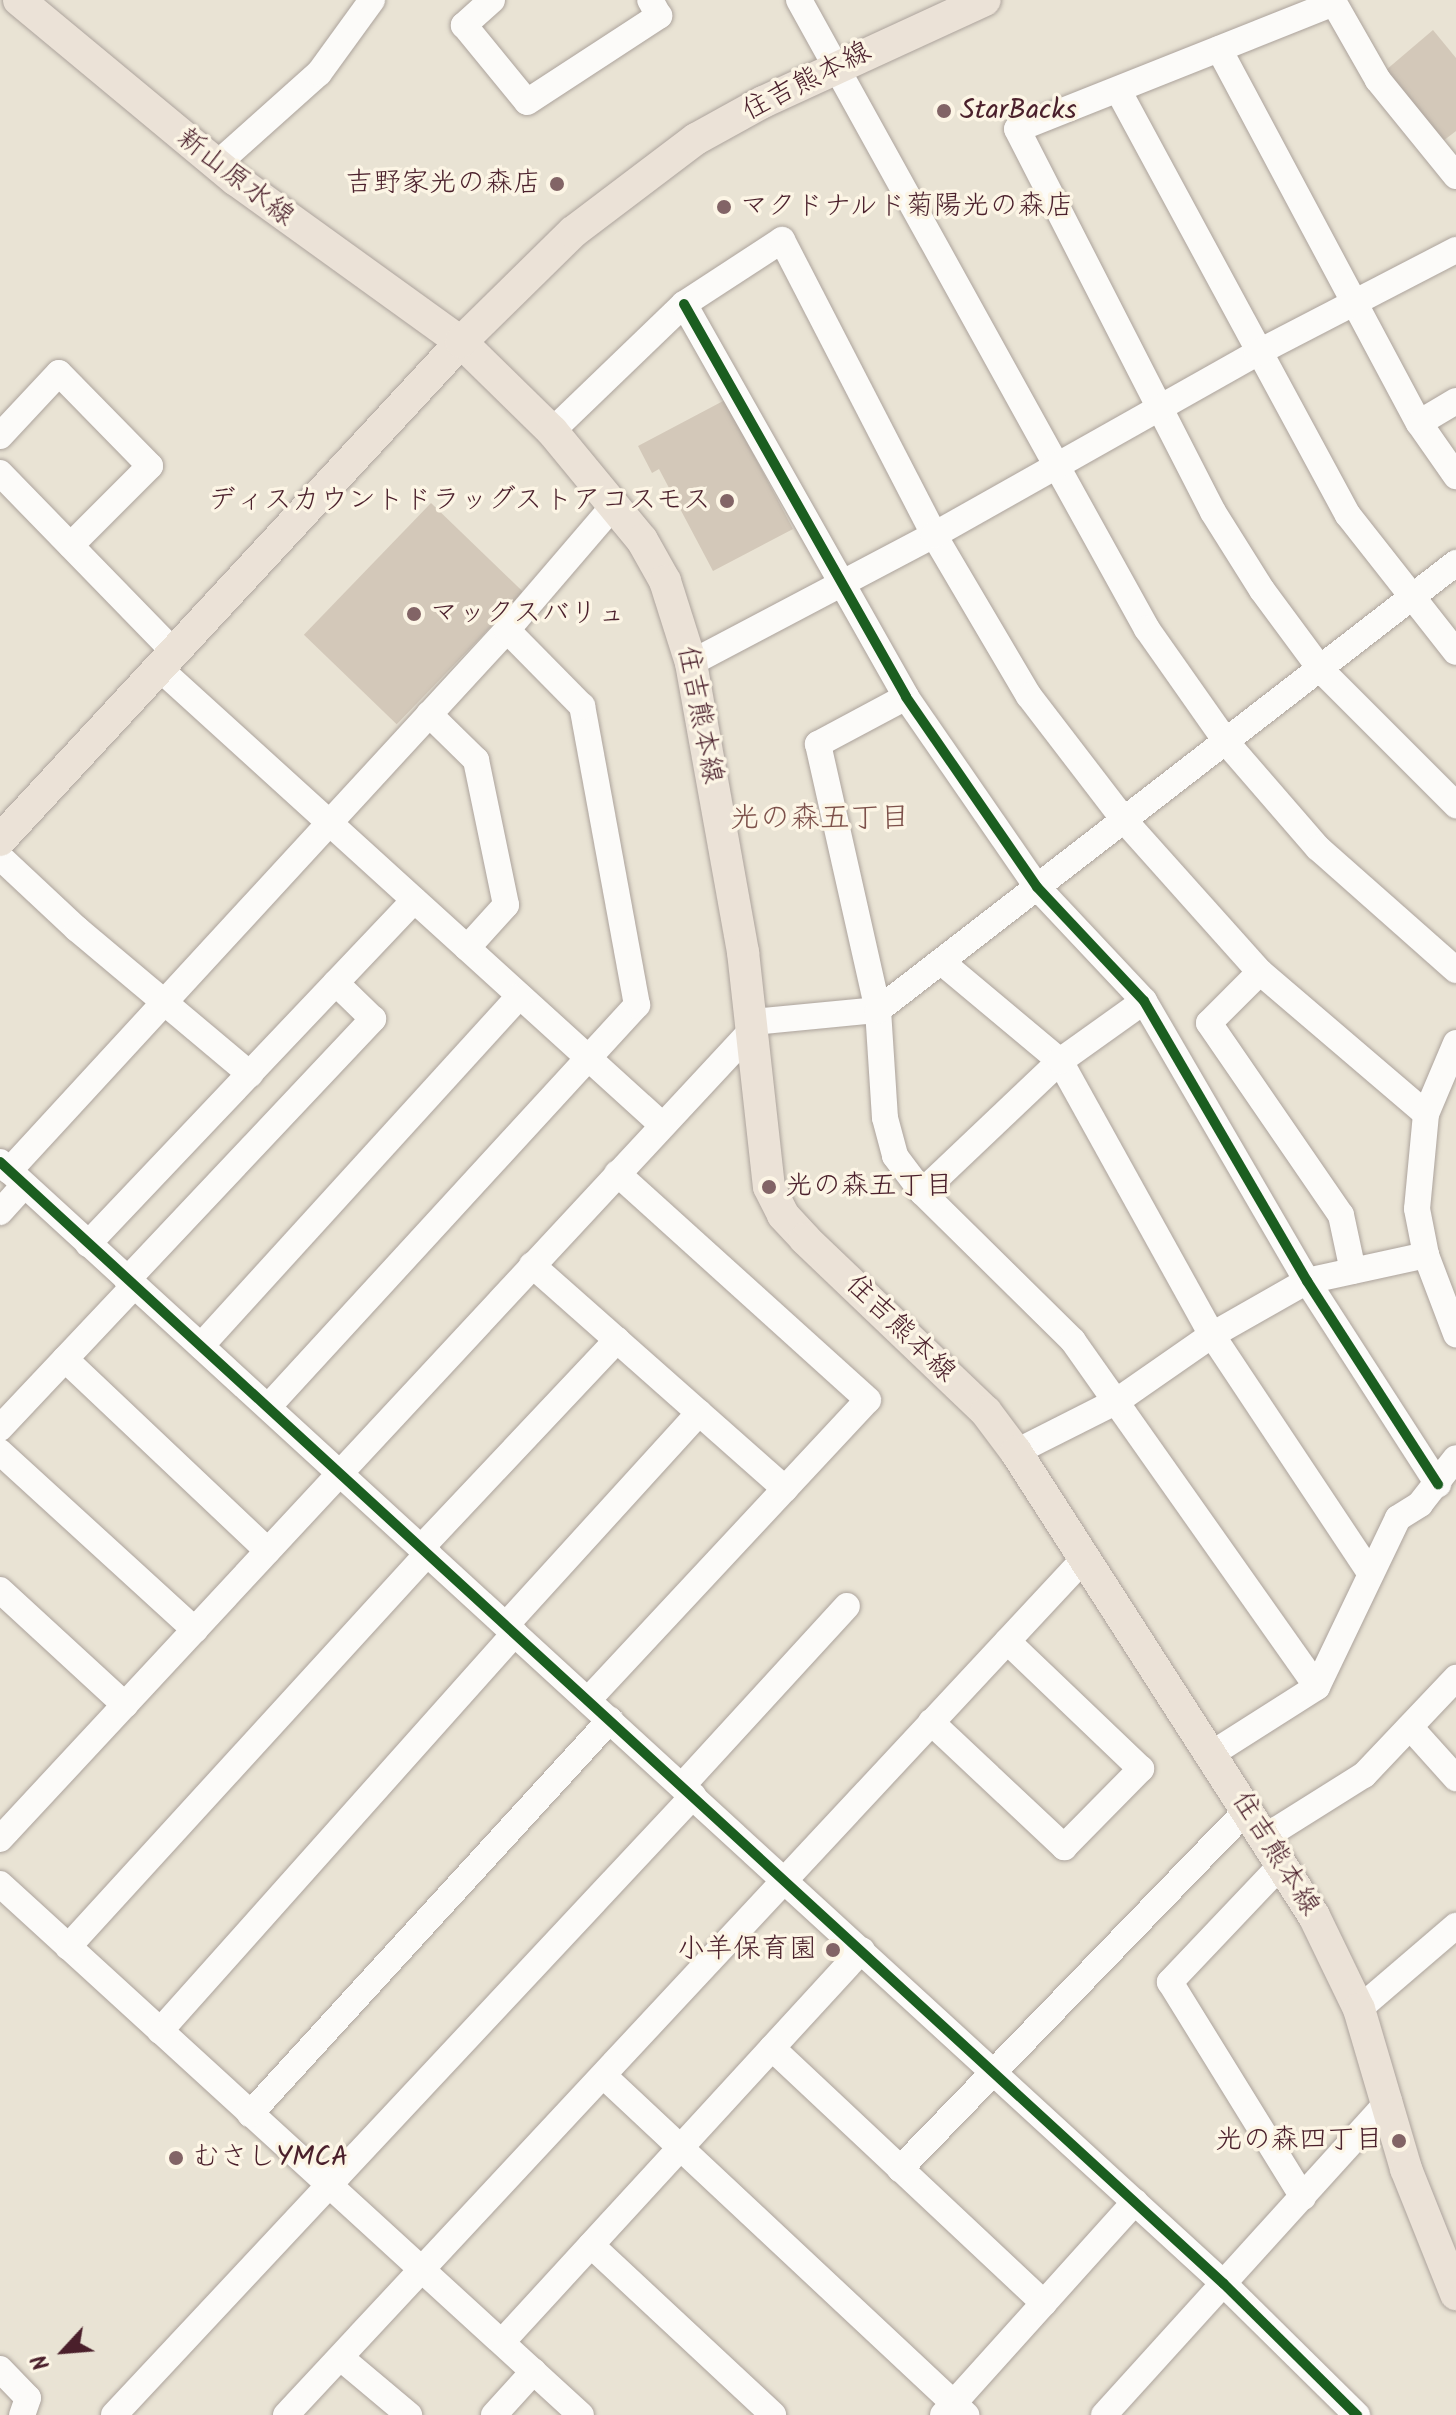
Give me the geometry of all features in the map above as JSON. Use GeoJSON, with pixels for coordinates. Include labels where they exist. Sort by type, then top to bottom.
{"type":"FeatureCollection","features":[{"type":"Feature","properties":{"kind":"main road","name":"新山原水線"},"geometry":{"type":"LineString","coordinates":[[19,0],[216,165],[461,342]]}},
{"type":"Feature","properties":{"kind":"main road","name":"住吉熊本線"},"geometry":{"type":"LineString","coordinates":[[0,840],[461,342],[573,232],[696,139],[836,64],[985,0]]}},
{"type":"Feature","properties":{"kind":"main road","name":"住吉熊本線"},"geometry":{"type":"LineString","coordinates":[[461,342],[552,431],[615,504],[665,581],[691,663],[753,1025],[761,1145],[769,1187],[783,1215],[986,1412],[1016,1452],[1248,1809],[1359,2009],[1389,2101],[1406,2169],[1456,2294]]}},
{"type":"Feature","properties":{"kind":"street"},"geometry":{"type":"LineString","coordinates":[[216,165],[319,73],[372,0]]}},
{"type":"Feature","properties":{"kind":"street"},"geometry":{"type":"LineString","coordinates":[[492,0],[464,25],[527,102],[659,16],[650,0]]}},
{"type":"Feature","properties":{"kind":"street"},"geometry":{"type":"LineString","coordinates":[[799,0],[1147,629],[1227,743],[1318,848],[1456,970]]}},
{"type":"Feature","properties":{"kind":"street"},"geometry":{"type":"LineString","coordinates":[[1456,176],[1378,80],[1334,3],[1017,129],[1160,411],[1262,590],[1322,671],[1456,805]]}},
{"type":"Feature","properties":{"kind":"street"},"geometry":{"type":"LineString","coordinates":[[1219,49],[1419,423],[1456,476]]}},
{"type":"Feature","properties":{"kind":"street"},"geometry":{"type":"LineString","coordinates":[[1118,90],[1257,353],[1348,515],[1410,600],[1456,652]]}},
{"type":"Feature","properties":{"kind":"street"},"geometry":{"type":"LineString","coordinates":[[552,431],[684,304],[782,240],[934,535],[1029,696],[1124,820],[1260,972],[1426,1114]]}},
{"type":"Feature","properties":{"kind":"street"},"geometry":{"type":"LineString","coordinates":[[691,663],[934,535],[1055,463],[1160,411],[1257,353],[1456,250]]}},
{"type":"Feature","properties":{"kind":"street"},"geometry":{"type":"LineString","coordinates":[[684,304],[840,586],[906,697],[1037,887],[1144,1001],[1307,1281],[1438,1484]]}},
{"type":"Feature","properties":{"kind":"street"},"geometry":{"type":"LineString","coordinates":[[0,436],[59,373],[150,466],[71,545]]}},
{"type":"Feature","properties":{"kind":"street"},"geometry":{"type":"LineString","coordinates":[[1419,423],[1456,401]]}},
{"type":"Feature","properties":{"kind":"street"},"geometry":{"type":"LineString","coordinates":[[0,473],[71,545],[166,660],[328,822],[661,1124]]}},
{"type":"Feature","properties":{"kind":"street"},"geometry":{"type":"LineString","coordinates":[[0,1212],[11,1173],[328,822],[507,630],[615,504]]}},
{"type":"Feature","properties":{"kind":"street"},"geometry":{"type":"LineString","coordinates":[[0,1839],[753,1025],[878,1010],[944,964],[1037,887],[1322,671],[1456,563]]}},
{"type":"Feature","properties":{"kind":"street"},"geometry":{"type":"LineString","coordinates":[[268,1407],[637,1005],[582,706],[507,630]]}},
{"type":"Feature","properties":{"kind":"street"},"geometry":{"type":"LineString","coordinates":[[906,697],[818,744],[878,1010],[885,1118],[895,1156],[922,1192],[1073,1341],[1317,1687]]}},
{"type":"Feature","properties":{"kind":"street"},"geometry":{"type":"LineString","coordinates":[[429,714],[476,760],[506,905],[467,948]]}},
{"type":"Feature","properties":{"kind":"street"},"geometry":{"type":"LineString","coordinates":[[0,857],[163,1003],[250,1074]]}},
{"type":"Feature","properties":{"kind":"street"},"geometry":{"type":"LineString","coordinates":[[88,1244],[414,900]]}},
{"type":"Feature","properties":{"kind":"street"},"geometry":{"type":"LineString","coordinates":[[944,964],[1060,1061],[1212,1335],[1369,1571]]}},
{"type":"Feature","properties":{"kind":"street"},"geometry":{"type":"LineString","coordinates":[[1260,972],[1209,1023],[1341,1215],[1353,1271]]}},
{"type":"Feature","properties":{"kind":"street"},"geometry":{"type":"LineString","coordinates":[[0,1428],[373,1019],[336,983]]}},
{"type":"Feature","properties":{"kind":"street"},"geometry":{"type":"LineString","coordinates":[[201,1346],[519,996]]}},
{"type":"Feature","properties":{"kind":"street"},"geometry":{"type":"LineString","coordinates":[[922,1192],[1060,1061],[1144,1001]]}},
{"type":"Feature","properties":{"kind":"street"},"geometry":{"type":"LineString","coordinates":[[1456,1043],[1426,1114],[1417,1209],[1426,1255],[1456,1334]]}},
{"type":"Feature","properties":{"kind":"street"},"geometry":{"type":"LineString","coordinates":[[11,1173],[1224,2284],[1357,2415]]}},
{"type":"Feature","properties":{"kind":"street"},"geometry":{"type":"LineString","coordinates":[[588,1700],[868,1400],[617,1173]]}},
{"type":"Feature","properties":{"kind":"street"},"geometry":{"type":"LineString","coordinates":[[1016,1452],[1117,1401],[1212,1335],[1307,1281],[1426,1255]]}},
{"type":"Feature","properties":{"kind":"street"},"geometry":{"type":"LineString","coordinates":[[532,1265],[785,1489]]}},
{"type":"Feature","properties":{"kind":"street"},"geometry":{"type":"LineString","coordinates":[[68,1947],[617,1340]]}},
{"type":"Feature","properties":{"kind":"street"},"geometry":{"type":"LineString","coordinates":[[65,1359],[268,1551]]}},
{"type":"Feature","properties":{"kind":"street"},"geometry":{"type":"LineString","coordinates":[[160,2031],[699,1413]]}},
{"type":"Feature","properties":{"kind":"street"},"geometry":{"type":"LineString","coordinates":[[0,1452],[195,1630]]}},
{"type":"Feature","properties":{"kind":"street"},"geometry":{"type":"LineString","coordinates":[[1213,1753],[1317,1687],[1369,1571],[1398,1518],[1438,1484],[1456,1458]]}},
{"type":"Feature","properties":{"kind":"street"},"geometry":{"type":"LineString","coordinates":[[286,2415],[605,2077],[784,1878],[1085,1558]]}},
{"type":"Feature","properties":{"kind":"street"},"geometry":{"type":"LineString","coordinates":[[0,1590],[125,1705]]}},
{"type":"Feature","properties":{"kind":"street"},"geometry":{"type":"LineString","coordinates":[[114,2415],[688,1791],[847,1606]]}},
{"type":"Feature","properties":{"kind":"street"},"geometry":{"type":"LineString","coordinates":[[931,1722],[1064,1847],[1141,1769],[1007,1641]]}},
{"type":"Feature","properties":{"kind":"street"},"geometry":{"type":"LineString","coordinates":[[1303,2197],[1170,1982],[1273,1850],[1364,1775],[1456,1678]]}},
{"type":"Feature","properties":{"kind":"street"},"geometry":{"type":"LineString","coordinates":[[250,2114],[610,1720]]}},
{"type":"Feature","properties":{"kind":"street"},"geometry":{"type":"LineString","coordinates":[[1410,1727],[1456,1778]]}},
{"type":"Feature","properties":{"kind":"street"},"geometry":{"type":"LineString","coordinates":[[900,2169],[1248,1809]]}},
{"type":"Feature","properties":{"kind":"street"},"geometry":{"type":"LineString","coordinates":[[0,1884],[581,2415]]}},
{"type":"Feature","properties":{"kind":"street"},"geometry":{"type":"LineString","coordinates":[[1359,2009],[1456,1926]]}},
{"type":"Feature","properties":{"kind":"street"},"geometry":{"type":"LineString","coordinates":[[502,2342],[862,1950]]}},
{"type":"Feature","properties":{"kind":"street"},"geometry":{"type":"LineString","coordinates":[[772,2048],[1044,2303]]}},
{"type":"Feature","properties":{"kind":"street"},"geometry":{"type":"LineString","coordinates":[[605,2077],[954,2411],[1044,2303],[1135,2202]]}},
{"type":"Feature","properties":{"kind":"street"},"geometry":{"type":"LineString","coordinates":[[1104,2415],[1389,2101]]}},
{"type":"Feature","properties":{"kind":"street"},"geometry":{"type":"LineString","coordinates":[[591,2245],[773,2415]]}},
{"type":"Feature","properties":{"kind":"street"},"geometry":{"type":"LineString","coordinates":[[341,2358],[409,2415]]}},
{"type":"Feature","properties":{"kind":"street"},"geometry":{"type":"LineString","coordinates":[[0,2369],[28,2398],[22,2415]]}},
{"type":"Feature","properties":{"kind":"street"},"geometry":{"type":"LineString","coordinates":[[494,2415],[534,2371]]}},
{"type":"Feature","properties":{"kind":"building"},"geometry":{"type":"Polygon","coordinates":[[[1433,30],[1456,58],[1456,131],[1443,141],[1386,70],[1433,30]]]}},
{"type":"Feature","properties":{"kind":"building","name":"ディスカウントドラッグストアコスモス"},"geometry":{"type":"Polygon","coordinates":[[[725,400],[793,529],[713,571],[659,469],[652,473],[638,446],[725,400]]]}},
{"type":"Feature","properties":{"kind":"building","name":"マックスバリュ"},"geometry":{"type":"Polygon","coordinates":[[[431,503],[524,593],[397,724],[304,635],[431,503]]]}},
{"type":"Feature","properties":{"kind":"cycle path"},"geometry":{"type":"LineString","coordinates":[[684,304],[906,697],[1037,887],[1144,1001],[1307,1281],[1438,1484]]}},
{"type":"Feature","properties":{"kind":"cycle path"},"geometry":{"type":"LineString","coordinates":[[0,1162],[1224,2284],[1357,2415]]}},
{"type":"Feature","properties":{"kind":"place","name":"StarBacks"},"geometry":{"type":"Point","coordinates":[944,111]}},
{"type":"Feature","properties":{"kind":"place","name":"吉野家光の森店"},"geometry":{"type":"Point","coordinates":[557,184]}},
{"type":"Feature","properties":{"kind":"place","name":"マクドナルド菊陽光の森店"},"geometry":{"type":"Point","coordinates":[724,207]}},
{"type":"Feature","properties":{"kind":"place","name":"ディスカウントドラッグストアコスモス"},"geometry":{"type":"Point","coordinates":[727,501]}},
{"type":"Feature","properties":{"kind":"place","name":"マックスバリュ"},"geometry":{"type":"Point","coordinates":[414,614]}},
{"type":"Feature","properties":{"kind":"place","name":"光の森五丁目"},"geometry":{"type":"Point","coordinates":[769,1187]}},
{"type":"Feature","properties":{"kind":"place","name":"小羊保育園"},"geometry":{"type":"Point","coordinates":[833,1950]}},
{"type":"Feature","properties":{"kind":"place","name":"光の森四丁目"},"geometry":{"type":"Point","coordinates":[1399,2141]}},
{"type":"Feature","properties":{"kind":"place","name":"むさしYMCA"},"geometry":{"type":"Point","coordinates":[176,2158]}},
{"type":"Feature","properties":{"kind":"district","name":"光の森五丁目"},"geometry":{"type":"Point","coordinates":[820,819]}}]}
